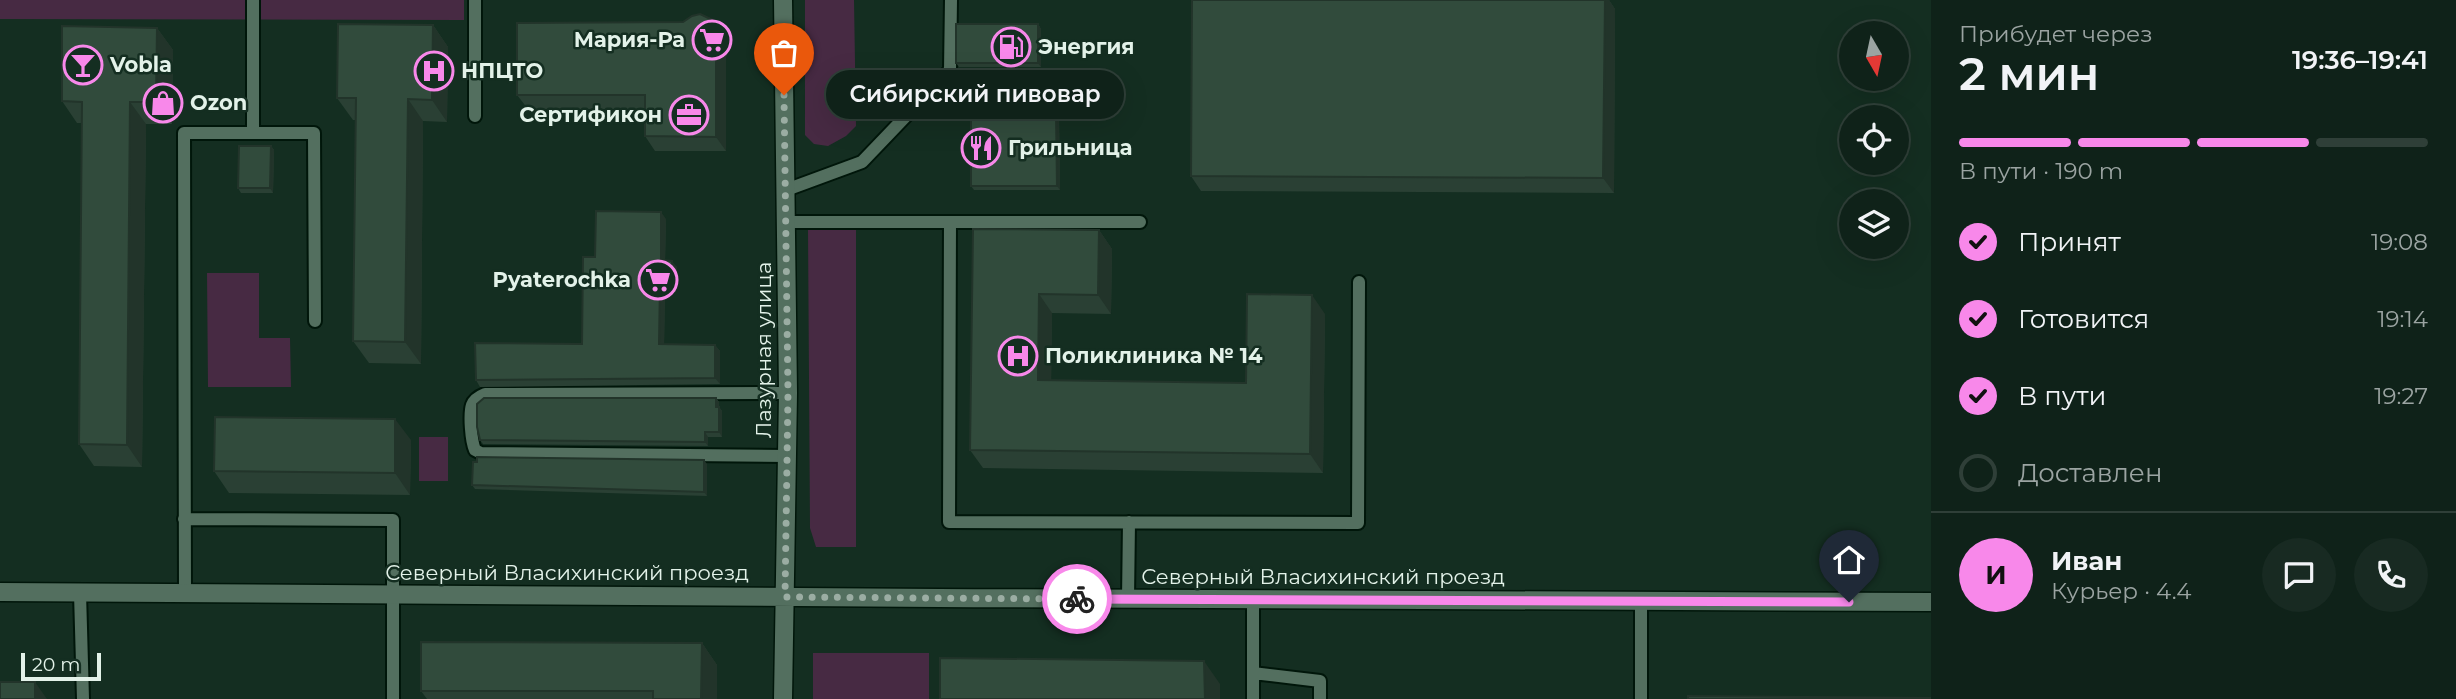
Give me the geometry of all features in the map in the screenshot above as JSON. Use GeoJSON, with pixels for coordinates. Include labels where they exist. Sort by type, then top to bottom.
{"type":"FeatureCollection","features":[{"type":"Feature","properties":{"kind":"street","name":"Лазурная улица"},"geometry":{"type":"LineString","coordinates":[[783,0],[788,393],[783,699]]}},
{"type":"Feature","properties":{"kind":"street","name":"Северный Власихинский проезд"},"geometry":{"type":"LineString","coordinates":[[0,592],[1253,601],[1931,602]]}},
{"type":"Feature","properties":{"kind":"lane"},"geometry":{"type":"LineString","coordinates":[[253,0],[253,133]]}},
{"type":"Feature","properties":{"kind":"lane"},"geometry":{"type":"LineString","coordinates":[[475,0],[475,116]]}},
{"type":"Feature","properties":{"kind":"lane"},"geometry":{"type":"LineString","coordinates":[[786,190],[862,162],[950,71],[951,0]]}},
{"type":"Feature","properties":{"kind":"lane"},"geometry":{"type":"LineString","coordinates":[[185,593],[184,133],[314,133],[314,321]]}},
{"type":"Feature","properties":{"kind":"lane"},"geometry":{"type":"LineString","coordinates":[[786,222],[1140,222]]}},
{"type":"Feature","properties":{"kind":"lane"},"geometry":{"type":"LineString","coordinates":[[950,222],[949,522],[1358,523],[1359,282]]}},
{"type":"Feature","properties":{"kind":"lane"},"geometry":{"type":"LineString","coordinates":[[787,456],[481,453],[475,450],[471,442],[471,430],[472,405],[476,398],[485,394],[788,393]]}},
{"type":"Feature","properties":{"kind":"lane"},"geometry":{"type":"LineString","coordinates":[[184,519],[393,520],[393,699]]}},
{"type":"Feature","properties":{"kind":"lane"},"geometry":{"type":"LineString","coordinates":[[1128,599],[1129,522]]}},
{"type":"Feature","properties":{"kind":"lane"},"geometry":{"type":"LineString","coordinates":[[80,593],[83,699]]}},
{"type":"Feature","properties":{"kind":"lane"},"geometry":{"type":"LineString","coordinates":[[1253,601],[1253,699]]}},
{"type":"Feature","properties":{"kind":"lane"},"geometry":{"type":"LineString","coordinates":[[1641,601],[1641,699]]}},
{"type":"Feature","properties":{"kind":"lane"},"geometry":{"type":"LineString","coordinates":[[1253,673],[1320,681],[1320,699]]}},
{"type":"Feature","properties":{"kind":"shaded area"},"geometry":{"type":"Polygon","coordinates":[[[0,0],[464,0],[464,20],[0,19],[0,0]]]}},
{"type":"Feature","properties":{"kind":"shaded area"},"geometry":{"type":"Polygon","coordinates":[[[805,0],[854,0],[856,126],[846,136],[828,146],[814,144],[805,135],[805,0]]]}},
{"type":"Feature","properties":{"kind":"shaded area"},"geometry":{"type":"Polygon","coordinates":[[[808,230],[856,230],[856,547],[816,547],[810,528],[808,230]]]}},
{"type":"Feature","properties":{"kind":"shaded area"},"geometry":{"type":"Polygon","coordinates":[[[207,273],[259,273],[259,338],[290,338],[291,387],[208,387],[207,273]]]}},
{"type":"Feature","properties":{"kind":"shaded area"},"geometry":{"type":"Polygon","coordinates":[[[419,437],[448,437],[448,481],[419,481],[419,437]]]}},
{"type":"Feature","properties":{"kind":"shaded area"},"geometry":{"type":"Polygon","coordinates":[[[813,653],[929,653],[929,699],[813,699],[813,653]]]}},
{"type":"Feature","properties":{"kind":"building"},"geometry":{"type":"Polygon","coordinates":[[[1192,0],[1605,0],[1603,178],[1191,176],[1192,0]]]}},
{"type":"Feature","properties":{"kind":"building"},"geometry":{"type":"Polygon","coordinates":[[[700,14],[719,23],[720,33],[716,43],[716,137],[645,136],[645,95],[517,95],[517,23],[683,22],[700,14]]]}},
{"type":"Feature","properties":{"kind":"building"},"geometry":{"type":"Polygon","coordinates":[[[338,24],[433,25],[432,100],[408,99],[405,342],[353,341],[356,98],[337,98],[338,24]]]}},
{"type":"Feature","properties":{"kind":"building"},"geometry":{"type":"Polygon","coordinates":[[[956,24],[1038,24],[1038,63],[956,63],[956,24]]]}},
{"type":"Feature","properties":{"kind":"building"},"geometry":{"type":"Polygon","coordinates":[[[62,26],[157,28],[156,102],[130,102],[127,445],[79,444],[82,102],[62,101],[62,26]]]}},
{"type":"Feature","properties":{"kind":"building"},"geometry":{"type":"Polygon","coordinates":[[[971,112],[1056,112],[1057,186],[971,186],[971,112]]]}},
{"type":"Feature","properties":{"kind":"building"},"geometry":{"type":"Polygon","coordinates":[[[239,146],[271,146],[270,188],[238,188],[239,146]]]}},
{"type":"Feature","properties":{"kind":"building"},"geometry":{"type":"Polygon","coordinates":[[[596,211],[661,212],[661,260],[672,261],[671,285],[660,285],[659,344],[715,345],[715,378],[476,380],[475,343],[582,344],[583,257],[595,257],[596,211]]]}},
{"type":"Feature","properties":{"kind":"building","name":"Поликлиника № 14"},"geometry":{"type":"Polygon","coordinates":[[[973,229],[1099,230],[1098,295],[1039,294],[1038,380],[1246,383],[1247,294],[1312,295],[1310,454],[970,450],[973,229]]]}},
{"type":"Feature","properties":{"kind":"building"},"geometry":{"type":"Polygon","coordinates":[[[484,398],[716,398],[716,407],[719,407],[719,432],[705,432],[705,442],[480,440],[477,404],[484,398]]]}},
{"type":"Feature","properties":{"kind":"building"},"geometry":{"type":"Polygon","coordinates":[[[215,417],[395,419],[395,473],[214,471],[215,417]]]}},
{"type":"Feature","properties":{"kind":"building"},"geometry":{"type":"Polygon","coordinates":[[[477,457],[704,460],[704,492],[472,485],[473,462],[477,462],[477,457]]]}},
{"type":"Feature","properties":{"kind":"building"},"geometry":{"type":"Polygon","coordinates":[[[421,642],[702,643],[701,699],[653,699],[653,691],[421,691],[421,642]]]}},
{"type":"Feature","properties":{"kind":"building"},"geometry":{"type":"Polygon","coordinates":[[[940,658],[1204,661],[1205,699],[940,699],[940,658]]]}},
{"type":"Feature","properties":{"kind":"building"},"geometry":{"type":"Polygon","coordinates":[[[0,682],[35,682],[35,699],[0,699],[0,682]]]}},
{"type":"Feature","properties":{"kind":"building"},"geometry":{"type":"Polygon","coordinates":[[[1688,696],[1931,698],[1931,699],[1688,699],[1688,696]]]}},
{"type":"Feature","properties":{"kind":"way so far"},"geometry":{"type":"LineString","coordinates":[[784,95],[788,393],[785,597],[1077,599]]}},
{"type":"Feature","properties":{"kind":"place","name":"Мария-Ра"},"geometry":{"type":"Point","coordinates":[712,40]}},
{"type":"Feature","properties":{"kind":"place","name":"Энергия"},"geometry":{"type":"Point","coordinates":[1011,47]}},
{"type":"Feature","properties":{"kind":"place","name":"Vobla"},"geometry":{"type":"Point","coordinates":[83,65]}},
{"type":"Feature","properties":{"kind":"place","name":"НПЦТО"},"geometry":{"type":"Point","coordinates":[434,71]}},
{"type":"Feature","properties":{"kind":"place","name":"Сибирский пивовар"},"geometry":{"type":"Point","coordinates":[784,95]}},
{"type":"Feature","properties":{"kind":"place","name":"Ozon"},"geometry":{"type":"Point","coordinates":[163,103]}},
{"type":"Feature","properties":{"kind":"place","name":"Сертификон"},"geometry":{"type":"Point","coordinates":[689,115]}},
{"type":"Feature","properties":{"kind":"place","name":"Грильница"},"geometry":{"type":"Point","coordinates":[981,148]}},
{"type":"Feature","properties":{"kind":"place","name":"Pyaterochka"},"geometry":{"type":"Point","coordinates":[658,280]}},
{"type":"Feature","properties":{"kind":"place","name":"Поликлиника № 14"},"geometry":{"type":"Point","coordinates":[1018,356]}},
{"type":"Feature","properties":{"kind":"route"},"geometry":{"type":"LineString","coordinates":[[1077,599],[1849,602]]}}]}
